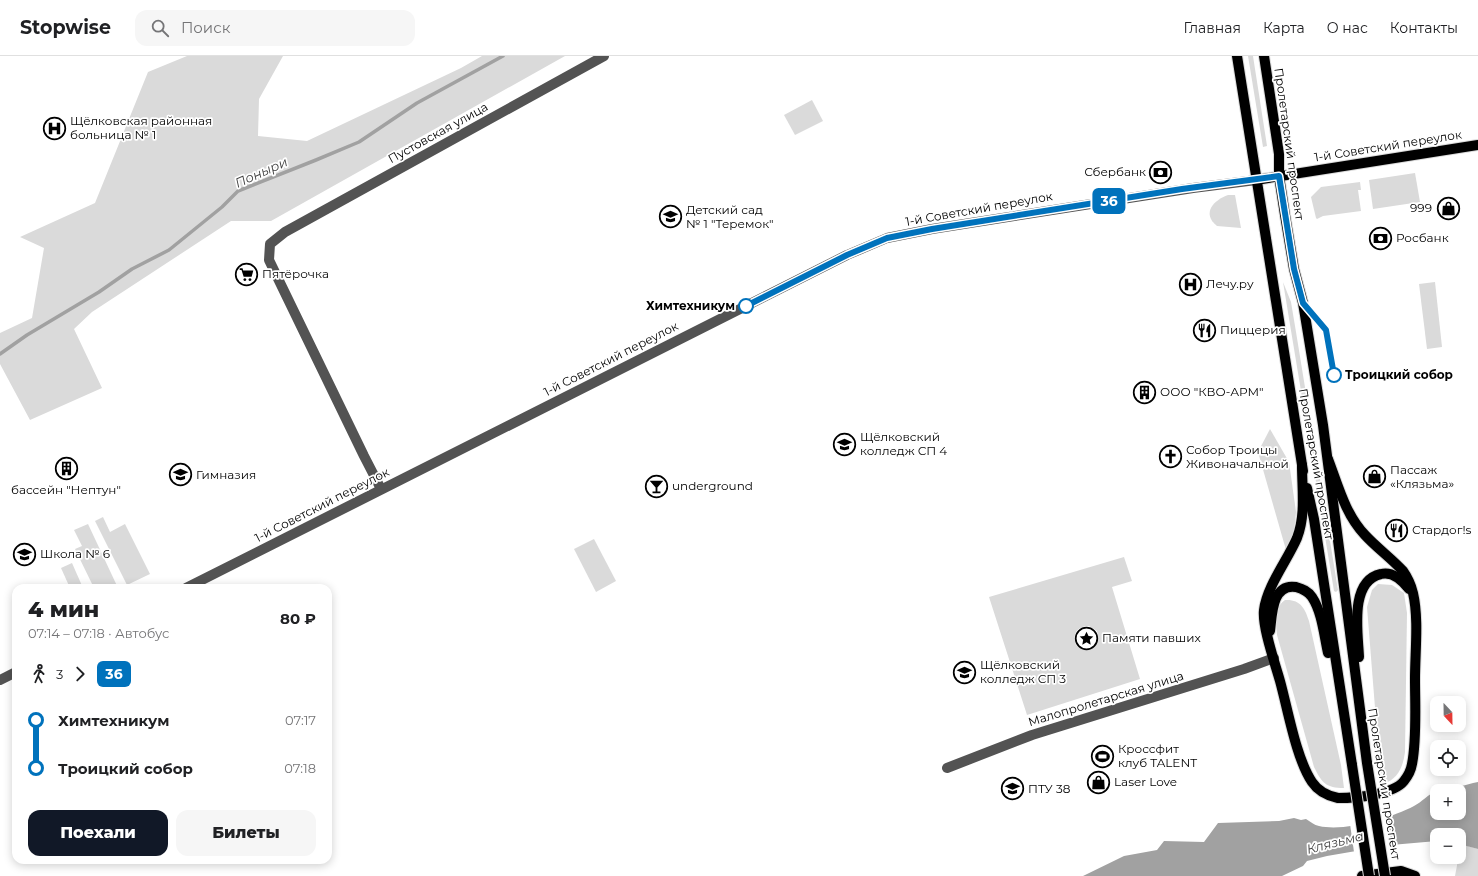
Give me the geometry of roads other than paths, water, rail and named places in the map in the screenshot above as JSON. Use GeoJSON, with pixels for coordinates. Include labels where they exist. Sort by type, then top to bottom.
{"type":"FeatureCollection","features":[{"type":"Feature","properties":{"kind":"main road","name":"Пролетарский проспект"},"geometry":{"type":"LineString","coordinates":[[1237,56],[1302,466],[1314,519],[1369,876]]}},
{"type":"Feature","properties":{"kind":"main road","name":"Пролетарский проспект"},"geometry":{"type":"LineString","coordinates":[[1264,56],[1279,154],[1279,176],[1294,269],[1303,303],[1328,459],[1367,763],[1385,876]]}},
{"type":"Feature","properties":{"kind":"main road","name":"1-й Советский переулок"},"geometry":{"type":"LineString","coordinates":[[1256,180],[1478,145]]}},
{"type":"Feature","properties":{"kind":"main road"},"geometry":{"type":"LineString","coordinates":[[1302,466],[1303,508],[1300,527],[1288,557],[1268,594],[1265,606],[1264,618],[1269,641],[1299,750],[1313,784],[1321,791],[1338,798],[1384,792],[1392,789],[1404,781],[1410,772],[1414,752],[1416,629],[1413,594],[1408,578],[1403,571],[1364,534],[1354,520],[1345,504],[1328,459]]}},
{"type":"Feature","properties":{"kind":"main road"},"geometry":{"type":"LineString","coordinates":[[1363,733],[1357,614],[1361,594],[1366,582],[1385,573],[1393,575],[1404,582],[1413,594]]}},
{"type":"Feature","properties":{"kind":"main road"},"geometry":{"type":"LineString","coordinates":[[1269,641],[1274,603],[1281,591],[1286,588],[1294,587],[1308,592],[1312,597],[1321,619],[1347,737]]}},
{"type":"Feature","properties":{"kind":"main road"},"geometry":{"type":"LineString","coordinates":[[1362,876],[1401,872],[1416,876]]}},
{"type":"Feature","properties":{"kind":"street","name":"Пустовская улица"},"geometry":{"type":"LineString","coordinates":[[381,489],[269,260],[270,244],[285,232],[604,56]]}},
{"type":"Feature","properties":{"kind":"street","name":"1-й Советский переулок"},"geometry":{"type":"LineString","coordinates":[[194,584],[847,255],[887,238],[932,229],[1193,188],[1256,180]]}},
{"type":"Feature","properties":{"kind":"street","name":"Малопролетарская улица"},"geometry":{"type":"LineString","coordinates":[[947,768],[1032,735],[1244,669],[1274,658]]}},
{"type":"Feature","properties":{"kind":"street"},"geometry":{"type":"LineString","coordinates":[[0,680],[12,674]]}},
{"type":"Feature","properties":{"kind":"water","name":"Клязьма"},"geometry":{"type":"Polygon","coordinates":[[[1478,782],[1478,849],[1466,846],[1466,828],[1430,828],[1430,842],[1391,845],[1327,856],[1307,861],[1303,866],[1282,876],[1083,876],[1124,856],[1157,850],[1164,841],[1204,842],[1218,823],[1279,821],[1294,818],[1301,820],[1306,819],[1317,826],[1342,827],[1368,823],[1404,811],[1430,795],[1430,820],[1466,820],[1466,785],[1478,782]]]}},
{"type":"Feature","properties":{"kind":"waterway","name":"Поныри"},"geometry":{"type":"LineString","coordinates":[[0,354],[27,335],[99,292],[132,269],[169,250],[222,207],[238,191],[359,142],[417,103],[503,56]]}},
{"type":"Feature","properties":{"kind":"place","name":"Щёлковская районная больница № 1"},"geometry":{"type":"Point","coordinates":[55,128]}},
{"type":"Feature","properties":{"kind":"place","name":"Сбербанк"},"geometry":{"type":"Point","coordinates":[1161,172]}},
{"type":"Feature","properties":{"kind":"place","name":"999"},"geometry":{"type":"Point","coordinates":[1448,208]}},
{"type":"Feature","properties":{"kind":"place","name":"Детский сад № 1 \"Теремок\""},"geometry":{"type":"Point","coordinates":[671,217]}},
{"type":"Feature","properties":{"kind":"place","name":"Росбанк"},"geometry":{"type":"Point","coordinates":[1381,238]}},
{"type":"Feature","properties":{"kind":"place","name":"Пятёрочка"},"geometry":{"type":"Point","coordinates":[246,274]}},
{"type":"Feature","properties":{"kind":"place","name":"Лечу.ру"},"geometry":{"type":"Point","coordinates":[1191,284]}},
{"type":"Feature","properties":{"kind":"place","name":"Химтехникум"},"geometry":{"type":"Point","coordinates":[746,306]}},
{"type":"Feature","properties":{"kind":"place","name":"Пиццерия"},"geometry":{"type":"Point","coordinates":[1205,330]}},
{"type":"Feature","properties":{"kind":"place","name":"Троицкий собор"},"geometry":{"type":"Point","coordinates":[1334,375]}},
{"type":"Feature","properties":{"kind":"place","name":"ООО \"КВО-АРМ\""},"geometry":{"type":"Point","coordinates":[1145,392]}},
{"type":"Feature","properties":{"kind":"place","name":"Щёлковский колледж СП 4"},"geometry":{"type":"Point","coordinates":[844,444]}},
{"type":"Feature","properties":{"kind":"place","name":"Собор Троицы Живоначальной"},"geometry":{"type":"Point","coordinates":[1170,457]}},
{"type":"Feature","properties":{"kind":"place","name":"бассейн \"Нептун\""},"geometry":{"type":"Point","coordinates":[66,469]}},
{"type":"Feature","properties":{"kind":"place","name":"Гимназия"},"geometry":{"type":"Point","coordinates":[180,475]}},
{"type":"Feature","properties":{"kind":"place","name":"Пассаж «Клязьма»"},"geometry":{"type":"Point","coordinates":[1374,477]}},
{"type":"Feature","properties":{"kind":"place","name":"underground"},"geometry":{"type":"Point","coordinates":[657,486]}},
{"type":"Feature","properties":{"kind":"place","name":"Стардог!s"},"geometry":{"type":"Point","coordinates":[1397,530]}},
{"type":"Feature","properties":{"kind":"place","name":"Школа № 6"},"geometry":{"type":"Point","coordinates":[24,554]}},
{"type":"Feature","properties":{"kind":"place","name":"Памяти павших"},"geometry":{"type":"Point","coordinates":[1086,638]}},
{"type":"Feature","properties":{"kind":"place","name":"Щёлковский колледж СП 3"},"geometry":{"type":"Point","coordinates":[965,672]}},
{"type":"Feature","properties":{"kind":"place","name":"Кроссфит клуб TALENT"},"geometry":{"type":"Point","coordinates":[1103,756]}},
{"type":"Feature","properties":{"kind":"place","name":"Laser Love"},"geometry":{"type":"Point","coordinates":[1099,782]}},
{"type":"Feature","properties":{"kind":"place","name":"ПТУ 38"},"geometry":{"type":"Point","coordinates":[1012,789]}}]}
